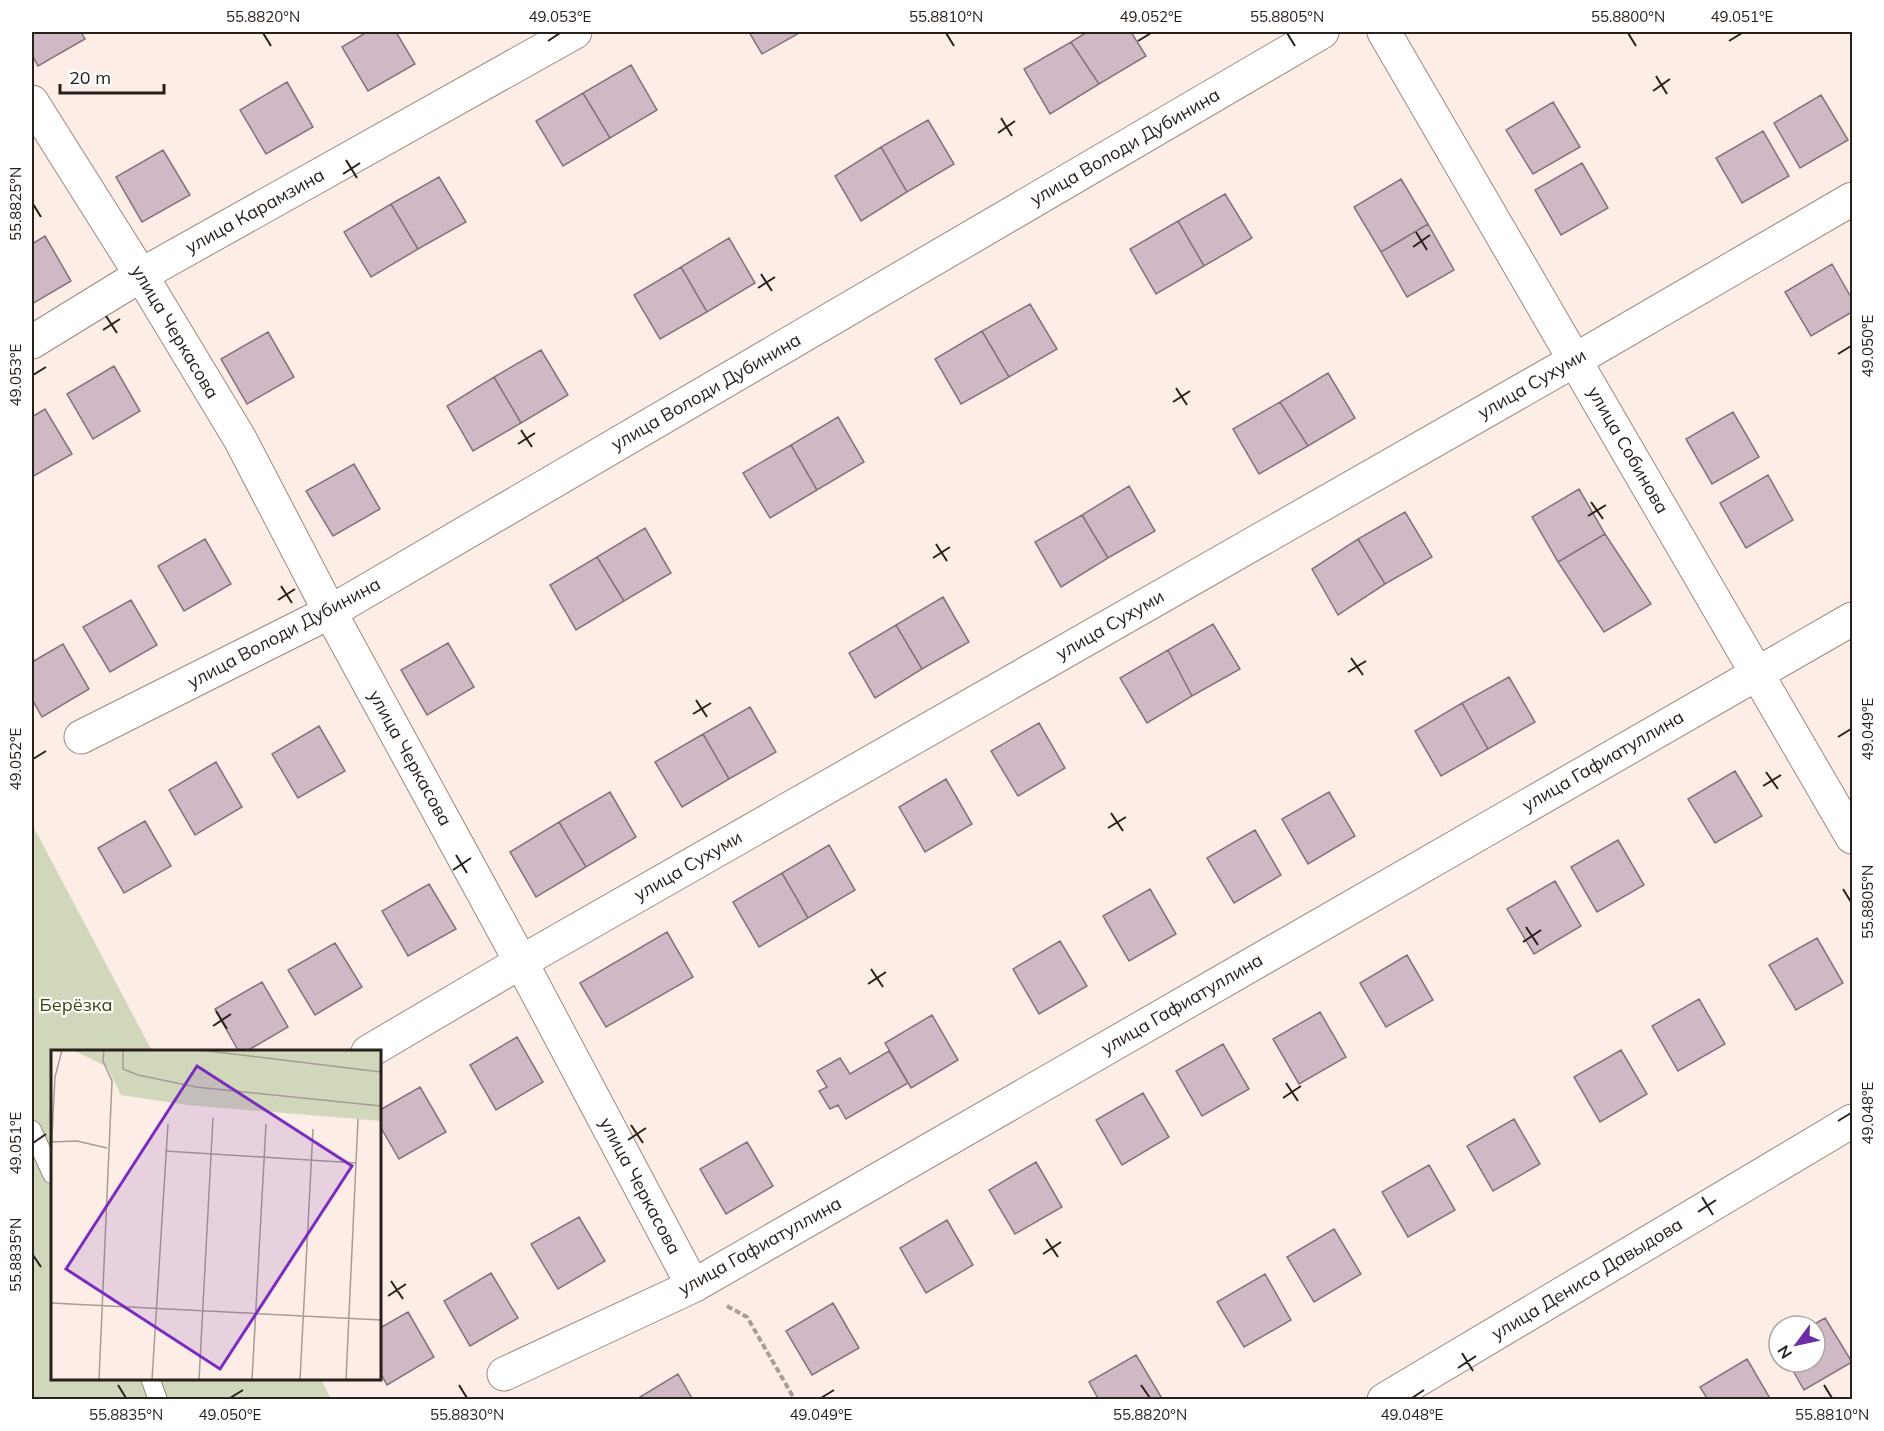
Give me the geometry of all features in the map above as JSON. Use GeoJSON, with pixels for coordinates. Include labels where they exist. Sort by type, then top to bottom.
{"type":"FeatureCollection","features":[{"type":"Feature","properties":{"kind":"street","name":"улица Карамзина"},"geometry":{"type":"LineString","coordinates":[[32,342],[141,275],[575,32]]}},
{"type":"Feature","properties":{"kind":"street","name":"улица Володи Дубинина"},"geometry":{"type":"LineString","coordinates":[[81,737],[330,612],[1322,32]]}},
{"type":"Feature","properties":{"kind":"street","name":"улица Собинова"},"geometry":{"type":"LineString","coordinates":[[1384,32],[1852,837]]}},
{"type":"Feature","properties":{"kind":"street","name":"улица Черкасова"},"geometry":{"type":"LineString","coordinates":[[32,102],[141,275],[240,439],[330,612],[521,962],[693,1286]]}},
{"type":"Feature","properties":{"kind":"street","name":"улица Сухуми"},"geometry":{"type":"LineString","coordinates":[[371,1050],[1852,199]]}},
{"type":"Feature","properties":{"kind":"street","name":"улица Гафиатуллина"},"geometry":{"type":"LineString","coordinates":[[504,1374],[693,1286],[1852,619]]}},
{"type":"Feature","properties":{"kind":"street","name":"улица Дениса Давыдова"},"geometry":{"type":"LineString","coordinates":[[1384,1400],[1852,1121]]}},
{"type":"Feature","properties":{"kind":"lane"},"geometry":{"type":"LineString","coordinates":[[32,1130],[51,1172]]}},
{"type":"Feature","properties":{"kind":"lane"},"geometry":{"type":"LineString","coordinates":[[151,1380],[158,1400]]}},
{"type":"Feature","properties":{"kind":"path"},"geometry":{"type":"LineString","coordinates":[[693,1286],[747,1317],[795,1400]]}},
{"type":"Feature","properties":{"kind":"green space","name":"Берёзка"},"geometry":{"type":"Polygon","coordinates":[[[32,824],[151,1050],[51,1050],[51,1380],[322,1380],[331,1399],[32,1399],[32,824]]]}},
{"type":"Feature","properties":{"kind":"building"},"geometry":{"type":"Polygon","coordinates":[[[32,32],[81,32],[85,39],[38,66],[32,55],[32,32]]]}},
{"type":"Feature","properties":{"kind":"building"},"geometry":{"type":"Polygon","coordinates":[[[367,32],[396,32],[415,64],[368,91],[342,47],[367,32]]]}},
{"type":"Feature","properties":{"kind":"building"},"geometry":{"type":"Polygon","coordinates":[[[749,32],[801,32],[762,54],[749,32]]]}},
{"type":"Feature","properties":{"kind":"building"},"geometry":{"type":"Polygon","coordinates":[[[1087,32],[1131,32],[1146,56],[1099,84],[1071,42],[1087,32]]]}},
{"type":"Feature","properties":{"kind":"building"},"geometry":{"type":"Polygon","coordinates":[[[1071,42],[1099,84],[1050,114],[1024,69],[1071,42]]]}},
{"type":"Feature","properties":{"kind":"building"},"geometry":{"type":"Polygon","coordinates":[[[631,65],[657,110],[610,138],[583,93],[631,65]]]}},
{"type":"Feature","properties":{"kind":"building"},"geometry":{"type":"Polygon","coordinates":[[[287,82],[313,127],[266,154],[240,110],[287,82]]]}},
{"type":"Feature","properties":{"kind":"building"},"geometry":{"type":"Polygon","coordinates":[[[583,93],[610,138],[563,166],[536,121],[583,93]]]}},
{"type":"Feature","properties":{"kind":"building"},"geometry":{"type":"Polygon","coordinates":[[[1821,95],[1848,140],[1800,168],[1774,123],[1821,95]]]}},
{"type":"Feature","properties":{"kind":"building"},"geometry":{"type":"Polygon","coordinates":[[[1553,102],[1580,147],[1533,174],[1506,130],[1553,102]]]}},
{"type":"Feature","properties":{"kind":"building"},"geometry":{"type":"Polygon","coordinates":[[[928,120],[954,164],[907,192],[881,147],[928,120]]]}},
{"type":"Feature","properties":{"kind":"building"},"geometry":{"type":"Polygon","coordinates":[[[1763,131],[1789,176],[1742,203],[1716,158],[1763,131]]]}},
{"type":"Feature","properties":{"kind":"building"},"geometry":{"type":"Polygon","coordinates":[[[881,147],[907,192],[861,221],[835,176],[881,147]]]}},
{"type":"Feature","properties":{"kind":"building"},"geometry":{"type":"Polygon","coordinates":[[[163,150],[190,195],[142,222],[116,177],[163,150]]]}},
{"type":"Feature","properties":{"kind":"building"},"geometry":{"type":"Polygon","coordinates":[[[1582,163],[1608,208],[1561,235],[1535,190],[1582,163]]]}},
{"type":"Feature","properties":{"kind":"building"},"geometry":{"type":"Polygon","coordinates":[[[439,177],[466,222],[418,249],[391,204],[439,177]]]}},
{"type":"Feature","properties":{"kind":"building"},"geometry":{"type":"Polygon","coordinates":[[[1401,179],[1428,224],[1381,252],[1354,207],[1401,179]]]}},
{"type":"Feature","properties":{"kind":"building"},"geometry":{"type":"Polygon","coordinates":[[[1225,194],[1252,238],[1204,266],[1178,221],[1225,194]]]}},
{"type":"Feature","properties":{"kind":"building"},"geometry":{"type":"Polygon","coordinates":[[[391,204],[418,249],[371,277],[344,232],[391,204]]]}},
{"type":"Feature","properties":{"kind":"building"},"geometry":{"type":"Polygon","coordinates":[[[1178,221],[1204,266],[1156,294],[1130,249],[1178,221]]]}},
{"type":"Feature","properties":{"kind":"building"},"geometry":{"type":"Polygon","coordinates":[[[1428,224],[1454,270],[1407,297],[1381,252],[1428,224]]]}},
{"type":"Feature","properties":{"kind":"building"},"geometry":{"type":"Polygon","coordinates":[[[45,236],[71,281],[32,304],[32,244],[45,236]]]}},
{"type":"Feature","properties":{"kind":"building"},"geometry":{"type":"Polygon","coordinates":[[[729,238],[755,283],[707,312],[681,267],[729,238]]]}},
{"type":"Feature","properties":{"kind":"building"},"geometry":{"type":"Polygon","coordinates":[[[1832,264],[1852,299],[1852,312],[1811,336],[1785,292],[1832,264]]]}},
{"type":"Feature","properties":{"kind":"building"},"geometry":{"type":"Polygon","coordinates":[[[681,267],[707,312],[660,339],[634,295],[681,267]]]}},
{"type":"Feature","properties":{"kind":"building"},"geometry":{"type":"Polygon","coordinates":[[[1030,304],[1057,349],[1009,377],[982,331],[1030,304]]]}},
{"type":"Feature","properties":{"kind":"building"},"geometry":{"type":"Polygon","coordinates":[[[982,331],[1009,377],[961,404],[935,359],[982,331]]]}},
{"type":"Feature","properties":{"kind":"building"},"geometry":{"type":"Polygon","coordinates":[[[268,332],[294,377],[247,404],[221,359],[268,332]]]}},
{"type":"Feature","properties":{"kind":"building"},"geometry":{"type":"Polygon","coordinates":[[[541,350],[568,395],[521,423],[494,377],[541,350]]]}},
{"type":"Feature","properties":{"kind":"building"},"geometry":{"type":"Polygon","coordinates":[[[114,366],[140,411],[93,439],[67,394],[114,366]]]}},
{"type":"Feature","properties":{"kind":"building"},"geometry":{"type":"Polygon","coordinates":[[[1328,373],[1355,418],[1308,446],[1280,402],[1328,373]]]}},
{"type":"Feature","properties":{"kind":"building"},"geometry":{"type":"Polygon","coordinates":[[[494,377],[521,423],[473,451],[447,406],[494,377]]]}},
{"type":"Feature","properties":{"kind":"building"},"geometry":{"type":"Polygon","coordinates":[[[1280,402],[1308,446],[1259,474],[1233,429],[1280,402]]]}},
{"type":"Feature","properties":{"kind":"building"},"geometry":{"type":"Polygon","coordinates":[[[45,409],[72,454],[32,477],[32,417],[45,409]]]}},
{"type":"Feature","properties":{"kind":"building"},"geometry":{"type":"Polygon","coordinates":[[[1733,412],[1759,457],[1712,484],[1686,439],[1733,412]]]}},
{"type":"Feature","properties":{"kind":"building"},"geometry":{"type":"Polygon","coordinates":[[[838,417],[864,462],[817,490],[791,445],[838,417]]]}},
{"type":"Feature","properties":{"kind":"building"},"geometry":{"type":"Polygon","coordinates":[[[791,445],[817,490],[770,518],[743,473],[791,445]]]}},
{"type":"Feature","properties":{"kind":"building"},"geometry":{"type":"Polygon","coordinates":[[[354,464],[380,509],[333,536],[306,491],[354,464]]]}},
{"type":"Feature","properties":{"kind":"building"},"geometry":{"type":"Polygon","coordinates":[[[1768,475],[1793,520],[1746,548],[1720,503],[1768,475]]]}},
{"type":"Feature","properties":{"kind":"building"},"geometry":{"type":"Polygon","coordinates":[[[1129,486],[1155,531],[1108,558],[1082,515],[1129,486]]]}},
{"type":"Feature","properties":{"kind":"building"},"geometry":{"type":"Polygon","coordinates":[[[1579,489],[1605,534],[1558,562],[1532,517],[1579,489]]]}},
{"type":"Feature","properties":{"kind":"building"},"geometry":{"type":"Polygon","coordinates":[[[1405,512],[1432,557],[1385,584],[1358,539],[1405,512]]]}},
{"type":"Feature","properties":{"kind":"building"},"geometry":{"type":"Polygon","coordinates":[[[1082,515],[1108,558],[1061,587],[1035,542],[1082,515]]]}},
{"type":"Feature","properties":{"kind":"building"},"geometry":{"type":"Polygon","coordinates":[[[645,528],[671,573],[624,601],[597,557],[645,528]]]}},
{"type":"Feature","properties":{"kind":"building"},"geometry":{"type":"Polygon","coordinates":[[[1605,534],[1651,604],[1604,632],[1558,562],[1605,534]]]}},
{"type":"Feature","properties":{"kind":"building"},"geometry":{"type":"Polygon","coordinates":[[[205,539],[231,584],[184,611],[158,566],[205,539]]]}},
{"type":"Feature","properties":{"kind":"building"},"geometry":{"type":"Polygon","coordinates":[[[1358,539],[1385,584],[1338,615],[1312,569],[1358,539]]]}},
{"type":"Feature","properties":{"kind":"building"},"geometry":{"type":"Polygon","coordinates":[[[597,557],[624,601],[576,630],[550,585],[597,557]]]}},
{"type":"Feature","properties":{"kind":"building"},"geometry":{"type":"Polygon","coordinates":[[[943,597],[969,642],[922,669],[896,625],[943,597]]]}},
{"type":"Feature","properties":{"kind":"building"},"geometry":{"type":"Polygon","coordinates":[[[131,600],[157,645],[110,672],[83,627],[131,600]]]}},
{"type":"Feature","properties":{"kind":"building"},"geometry":{"type":"Polygon","coordinates":[[[1213,624],[1240,669],[1192,696],[1168,650],[1213,624]]]}},
{"type":"Feature","properties":{"kind":"building"},"geometry":{"type":"Polygon","coordinates":[[[896,625],[922,669],[875,698],[849,653],[896,625]]]}},
{"type":"Feature","properties":{"kind":"building"},"geometry":{"type":"Polygon","coordinates":[[[448,643],[474,687],[427,715],[401,670],[448,643]]]}},
{"type":"Feature","properties":{"kind":"building"},"geometry":{"type":"Polygon","coordinates":[[[63,644],[89,689],[42,717],[32,699],[32,662],[63,644]]]}},
{"type":"Feature","properties":{"kind":"building"},"geometry":{"type":"Polygon","coordinates":[[[1168,650],[1192,696],[1147,723],[1120,678],[1168,650]]]}},
{"type":"Feature","properties":{"kind":"building"},"geometry":{"type":"Polygon","coordinates":[[[1509,677],[1535,722],[1488,749],[1462,703],[1509,677]]]}},
{"type":"Feature","properties":{"kind":"building"},"geometry":{"type":"Polygon","coordinates":[[[1462,703],[1488,749],[1441,776],[1415,731],[1462,703]]]}},
{"type":"Feature","properties":{"kind":"building"},"geometry":{"type":"Polygon","coordinates":[[[750,707],[776,752],[729,779],[703,734],[750,707]]]}},
{"type":"Feature","properties":{"kind":"building"},"geometry":{"type":"Polygon","coordinates":[[[1039,723],[1065,768],[1018,796],[991,751],[1039,723]]]}},
{"type":"Feature","properties":{"kind":"building"},"geometry":{"type":"Polygon","coordinates":[[[319,726],[345,771],[298,798],[272,754],[319,726]]]}},
{"type":"Feature","properties":{"kind":"building"},"geometry":{"type":"Polygon","coordinates":[[[703,734],[729,779],[682,807],[655,762],[703,734]]]}},
{"type":"Feature","properties":{"kind":"building"},"geometry":{"type":"Polygon","coordinates":[[[216,762],[242,807],[195,835],[169,790],[216,762]]]}},
{"type":"Feature","properties":{"kind":"building"},"geometry":{"type":"Polygon","coordinates":[[[1735,771],[1762,816],[1715,843],[1688,799],[1735,771]]]}},
{"type":"Feature","properties":{"kind":"building"},"geometry":{"type":"Polygon","coordinates":[[[946,779],[972,824],[925,852],[899,807],[946,779]]]}},
{"type":"Feature","properties":{"kind":"building"},"geometry":{"type":"Polygon","coordinates":[[[610,792],[636,837],[586,867],[559,822],[610,792]]]}},
{"type":"Feature","properties":{"kind":"building"},"geometry":{"type":"Polygon","coordinates":[[[1329,792],[1355,836],[1308,864],[1282,819],[1329,792]]]}},
{"type":"Feature","properties":{"kind":"building"},"geometry":{"type":"Polygon","coordinates":[[[145,821],[171,866],[124,893],[98,848],[145,821]]]}},
{"type":"Feature","properties":{"kind":"building"},"geometry":{"type":"Polygon","coordinates":[[[559,822],[586,867],[536,897],[510,852],[559,822]]]}},
{"type":"Feature","properties":{"kind":"building"},"geometry":{"type":"Polygon","coordinates":[[[1255,830],[1281,875],[1234,903],[1207,858],[1255,830]]]}},
{"type":"Feature","properties":{"kind":"building"},"geometry":{"type":"Polygon","coordinates":[[[1618,840],[1644,885],[1597,912],[1571,867],[1618,840]]]}},
{"type":"Feature","properties":{"kind":"building"},"geometry":{"type":"Polygon","coordinates":[[[829,845],[855,890],[808,918],[782,873],[829,845]]]}},
{"type":"Feature","properties":{"kind":"building"},"geometry":{"type":"Polygon","coordinates":[[[782,873],[808,918],[759,947],[733,902],[782,873]]]}},
{"type":"Feature","properties":{"kind":"building"},"geometry":{"type":"Polygon","coordinates":[[[1555,881],[1581,926],[1534,954],[1507,909],[1555,881]]]}},
{"type":"Feature","properties":{"kind":"building"},"geometry":{"type":"Polygon","coordinates":[[[429,884],[456,929],[408,956],[382,911],[429,884]]]}},
{"type":"Feature","properties":{"kind":"building"},"geometry":{"type":"Polygon","coordinates":[[[1150,889],[1176,934],[1129,961],[1103,916],[1150,889]]]}},
{"type":"Feature","properties":{"kind":"building"},"geometry":{"type":"Polygon","coordinates":[[[667,932],[693,977],[606,1027],[580,983],[667,932]]]}},
{"type":"Feature","properties":{"kind":"building"},"geometry":{"type":"Polygon","coordinates":[[[1817,938],[1843,983],[1796,1010],[1769,965],[1817,938]]]}},
{"type":"Feature","properties":{"kind":"building"},"geometry":{"type":"Polygon","coordinates":[[[1060,941],[1087,986],[1039,1014],[1013,969],[1060,941]]]}},
{"type":"Feature","properties":{"kind":"building"},"geometry":{"type":"Polygon","coordinates":[[[335,943],[362,987],[315,1015],[288,970],[335,943]]]}},
{"type":"Feature","properties":{"kind":"building"},"geometry":{"type":"Polygon","coordinates":[[[1407,955],[1433,1000],[1386,1027],[1360,983],[1407,955]]]}},
{"type":"Feature","properties":{"kind":"building"},"geometry":{"type":"Polygon","coordinates":[[[262,982],[288,1027],[248,1050],[238,1050],[215,1009],[262,982]]]}},
{"type":"Feature","properties":{"kind":"building"},"geometry":{"type":"Polygon","coordinates":[[[1699,999],[1725,1044],[1678,1071],[1652,1026],[1699,999]]]}},
{"type":"Feature","properties":{"kind":"building"},"geometry":{"type":"Polygon","coordinates":[[[1320,1012],[1346,1057],[1299,1084],[1273,1039],[1320,1012]]]}},
{"type":"Feature","properties":{"kind":"building"},"geometry":{"type":"Polygon","coordinates":[[[932,1015],[958,1060],[911,1088],[885,1043],[932,1015]]]}},
{"type":"Feature","properties":{"kind":"building"},"geometry":{"type":"Polygon","coordinates":[[[517,1037],[543,1082],[496,1110],[470,1065],[517,1037]]]}},
{"type":"Feature","properties":{"kind":"building"},"geometry":{"type":"Polygon","coordinates":[[[1223,1044],[1249,1089],[1202,1116],[1176,1071],[1223,1044]]]}},
{"type":"Feature","properties":{"kind":"building"},"geometry":{"type":"Polygon","coordinates":[[[1621,1050],[1647,1094],[1600,1122],[1574,1077],[1621,1050]]]}},
{"type":"Feature","properties":{"kind":"building"},"geometry":{"type":"Polygon","coordinates":[[[889,1051],[908,1083],[846,1119],[838,1105],[830,1109],[819,1091],[827,1087],[817,1071],[840,1058],[850,1074],[889,1051]]]}},
{"type":"Feature","properties":{"kind":"building"},"geometry":{"type":"Polygon","coordinates":[[[420,1087],[446,1132],[399,1159],[381,1128],[381,1109],[420,1087]]]}},
{"type":"Feature","properties":{"kind":"building"},"geometry":{"type":"Polygon","coordinates":[[[1143,1093],[1169,1137],[1122,1165],[1096,1120],[1143,1093]]]}},
{"type":"Feature","properties":{"kind":"building"},"geometry":{"type":"Polygon","coordinates":[[[1514,1119],[1540,1164],[1493,1191],[1467,1146],[1514,1119]]]}},
{"type":"Feature","properties":{"kind":"building"},"geometry":{"type":"Polygon","coordinates":[[[747,1142],[773,1186],[726,1214],[700,1169],[747,1142]]]}},
{"type":"Feature","properties":{"kind":"building"},"geometry":{"type":"Polygon","coordinates":[[[1036,1162],[1062,1207],[1015,1234],[989,1190],[1036,1162]]]}},
{"type":"Feature","properties":{"kind":"building"},"geometry":{"type":"Polygon","coordinates":[[[1429,1165],[1455,1210],[1408,1237],[1382,1192],[1429,1165]]]}},
{"type":"Feature","properties":{"kind":"building"},"geometry":{"type":"Polygon","coordinates":[[[579,1217],[605,1261],[558,1289],[531,1244],[579,1217]]]}},
{"type":"Feature","properties":{"kind":"building"},"geometry":{"type":"Polygon","coordinates":[[[947,1220],[973,1265],[926,1293],[900,1248],[947,1220]]]}},
{"type":"Feature","properties":{"kind":"building"},"geometry":{"type":"Polygon","coordinates":[[[1334,1229],[1361,1274],[1314,1302],[1287,1257],[1334,1229]]]}},
{"type":"Feature","properties":{"kind":"building"},"geometry":{"type":"Polygon","coordinates":[[[491,1273],[518,1318],[470,1346],[444,1301],[491,1273]]]}},
{"type":"Feature","properties":{"kind":"building"},"geometry":{"type":"Polygon","coordinates":[[[1265,1274],[1291,1320],[1244,1347],[1217,1302],[1265,1274]]]}},
{"type":"Feature","properties":{"kind":"building"},"geometry":{"type":"Polygon","coordinates":[[[833,1303],[859,1348],[812,1375],[786,1331],[833,1303]]]}},
{"type":"Feature","properties":{"kind":"building"},"geometry":{"type":"Polygon","coordinates":[[[408,1312],[434,1357],[387,1385],[381,1374],[381,1327],[408,1312]]]}},
{"type":"Feature","properties":{"kind":"building"},"geometry":{"type":"Polygon","coordinates":[[[1827,1321],[1852,1362],[1804,1390],[1795,1374],[1827,1374],[1827,1321]]]}},
{"type":"Feature","properties":{"kind":"building"},"geometry":{"type":"Polygon","coordinates":[[[1136,1355],[1163,1400],[1099,1400],[1089,1382],[1136,1355]]]}},
{"type":"Feature","properties":{"kind":"building"},"geometry":{"type":"Polygon","coordinates":[[[1747,1359],[1771,1400],[1708,1400],[1700,1387],[1747,1359]]]}},
{"type":"Feature","properties":{"kind":"building"},"geometry":{"type":"Polygon","coordinates":[[[678,1374],[693,1400],[635,1400],[678,1374]]]}}]}
